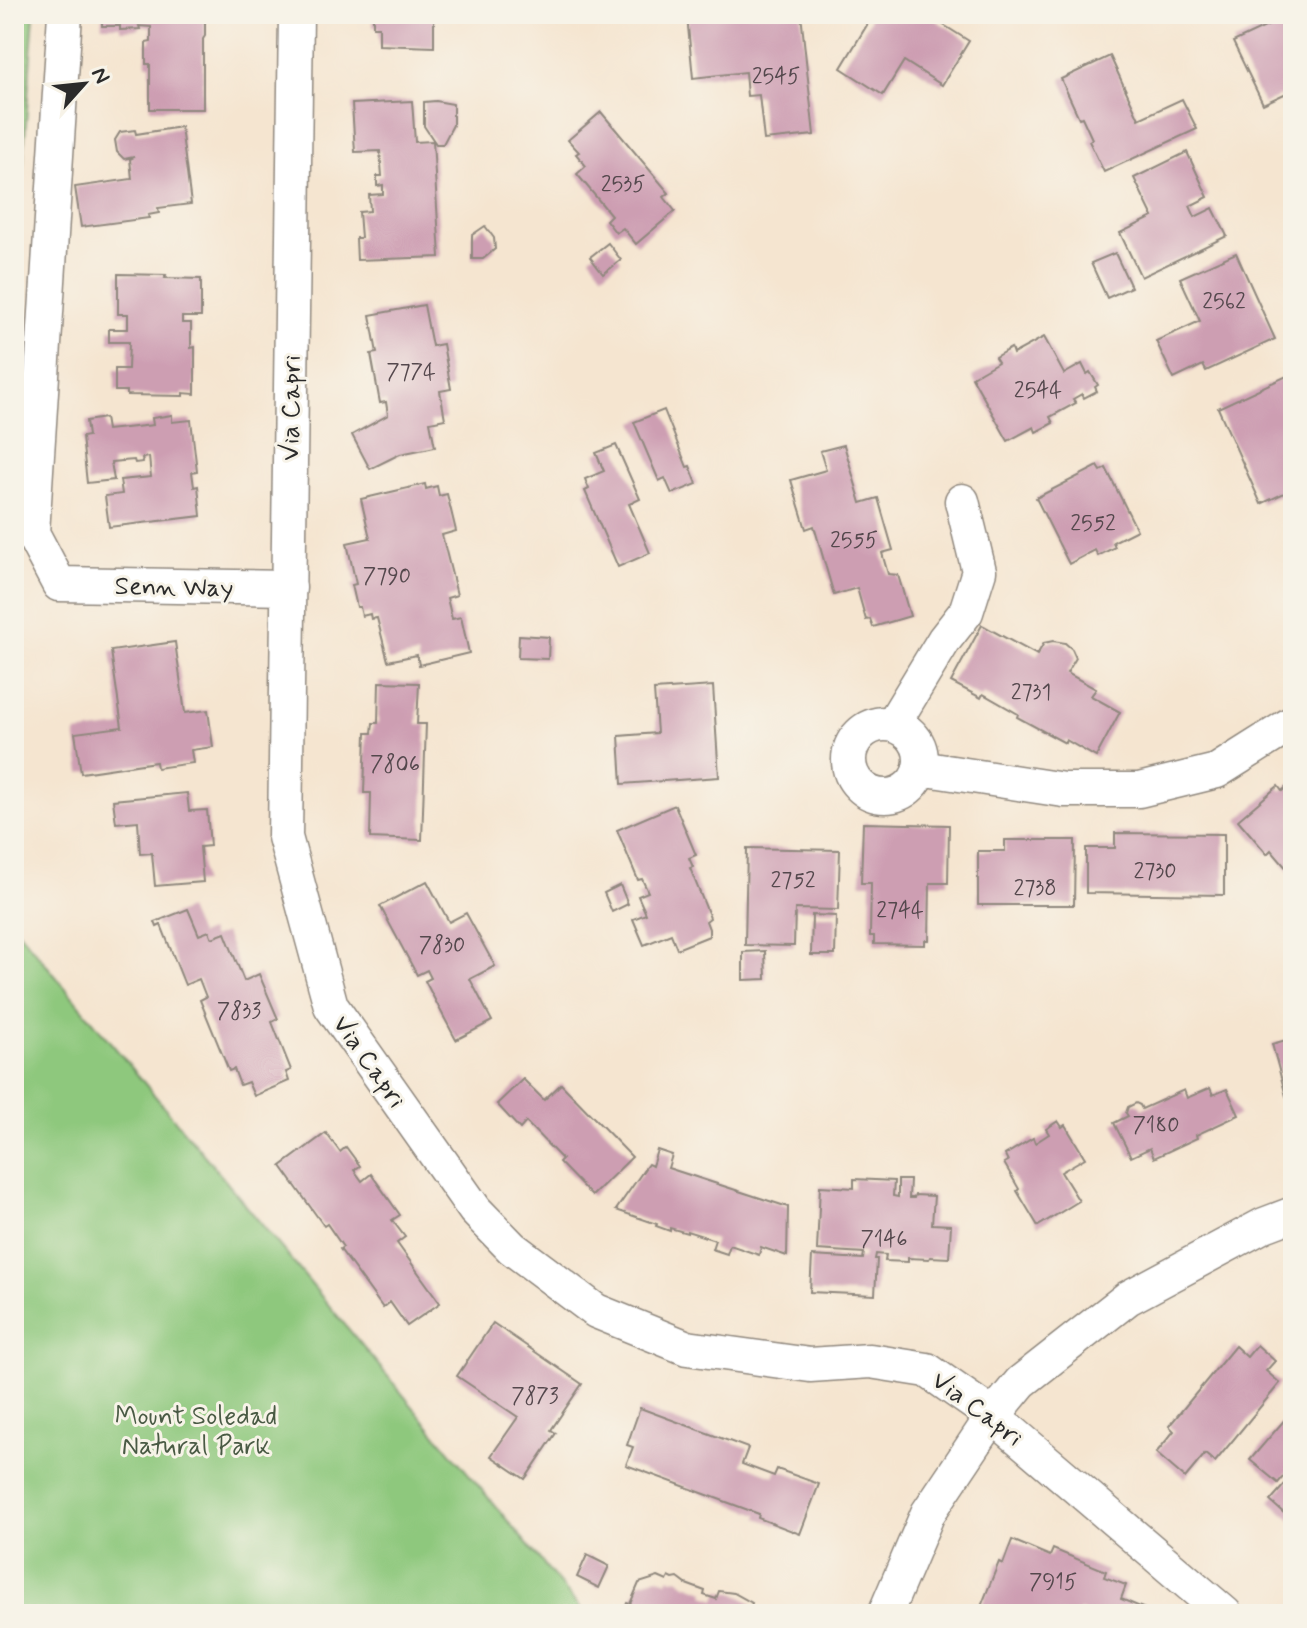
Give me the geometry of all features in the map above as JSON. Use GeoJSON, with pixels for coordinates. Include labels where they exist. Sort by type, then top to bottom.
{"type":"FeatureCollection","features":[{"type":"Feature","properties":{"kind":"street","name":"Senn Way"},"geometry":{"type":"LineString","coordinates":[[65,14],[32,533],[59,584],[289,588]]}},
{"type":"Feature","properties":{"kind":"street","name":"Via Capri"},"geometry":{"type":"LineString","coordinates":[[296,14],[285,837],[331,1006],[475,1210],[512,1248],[596,1311],[687,1348],[810,1365],[870,1361],[927,1370],[993,1416],[1225,1614]]}},
{"type":"Feature","properties":{"kind":"street"},"geometry":{"type":"LineString","coordinates":[[893,724],[944,640],[966,612],[979,571],[962,501]]}},
{"type":"Feature","properties":{"kind":"street"},"geometry":{"type":"LineString","coordinates":[[881,723],[893,724],[912,736],[918,745],[920,768],[909,787],[899,793],[877,796],[857,784],[848,763],[849,752],[860,732],[881,723]]}},
{"type":"Feature","properties":{"kind":"street"},"geometry":{"type":"LineString","coordinates":[[920,768],[1064,790],[1139,790],[1217,771],[1293,723]]}},
{"type":"Feature","properties":{"kind":"street"},"geometry":{"type":"LineString","coordinates":[[885,1614],[928,1513],[993,1416],[1021,1382],[1128,1298],[1264,1225],[1293,1214]]}},
{"type":"Feature","properties":{"kind":"green space"},"geometry":{"type":"Polygon","coordinates":[[[14,14],[34,14],[14,287],[14,14]]]}},
{"type":"Feature","properties":{"kind":"green space","name":"Mount Soledad Natural Park"},"geometry":{"type":"Polygon","coordinates":[[[14,926],[585,1614],[14,1614],[14,926]]]}},
{"type":"Feature","properties":{"kind":"building"},"geometry":{"type":"Polygon","coordinates":[[[102,14],[205,15],[203,109],[150,109],[150,64],[146,64],[146,43],[151,42],[151,27],[120,30],[120,26],[102,26],[102,14]]]}},
{"type":"Feature","properties":{"kind":"building"},"geometry":{"type":"Polygon","coordinates":[[[373,14],[434,14],[434,47],[379,45],[379,27],[373,27],[373,14]]]}},
{"type":"Feature","properties":{"kind":"building"},"geometry":{"type":"Polygon","coordinates":[[[801,14],[814,135],[764,140],[759,95],[747,96],[745,72],[693,78],[687,16],[801,14]]]}},
{"type":"Feature","properties":{"kind":"building"},"geometry":{"type":"Polygon","coordinates":[[[869,14],[926,14],[969,41],[942,85],[904,61],[883,95],[841,68],[870,20],[869,14]]]}},
{"type":"Feature","properties":{"kind":"building"},"geometry":{"type":"Polygon","coordinates":[[[1293,14],[1293,90],[1263,104],[1233,42],[1293,14]]]}},
{"type":"Feature","properties":{"kind":"building"},"geometry":{"type":"Polygon","coordinates":[[[1110,56],[1139,119],[1182,99],[1197,129],[1104,172],[1089,141],[1092,139],[1082,117],[1079,118],[1061,79],[1110,56]]]}},
{"type":"Feature","properties":{"kind":"building"},"geometry":{"type":"Polygon","coordinates":[[[412,101],[415,142],[433,141],[440,257],[357,260],[356,238],[361,238],[359,212],[370,211],[369,195],[383,194],[383,185],[377,186],[377,176],[382,176],[380,151],[355,152],[352,104],[412,101]]]}},
{"type":"Feature","properties":{"kind":"building"},"geometry":{"type":"Polygon","coordinates":[[[424,102],[453,104],[453,125],[443,144],[436,144],[424,126],[424,102]]]}},
{"type":"Feature","properties":{"kind":"building"},"geometry":{"type":"Polygon","coordinates":[[[601,112],[669,193],[664,197],[675,211],[636,244],[623,228],[616,233],[606,220],[611,215],[577,174],[586,166],[568,140],[601,112]]]}},
{"type":"Feature","properties":{"kind":"building"},"geometry":{"type":"Polygon","coordinates":[[[181,127],[191,204],[158,208],[159,213],[148,215],[149,218],[81,227],[75,187],[132,179],[130,159],[134,157],[124,159],[117,152],[115,140],[120,132],[135,130],[136,134],[181,127]]]}},
{"type":"Feature","properties":{"kind":"building"},"geometry":{"type":"Polygon","coordinates":[[[1187,152],[1208,197],[1190,206],[1195,217],[1213,208],[1227,236],[1141,277],[1120,233],[1153,217],[1134,178],[1187,152]]]}},
{"type":"Feature","properties":{"kind":"building"},"geometry":{"type":"Polygon","coordinates":[[[485,226],[494,238],[495,249],[483,259],[472,259],[472,235],[485,226]]]}},
{"type":"Feature","properties":{"kind":"building"},"geometry":{"type":"Polygon","coordinates":[[[608,243],[621,260],[603,274],[590,257],[608,243]]]}},
{"type":"Feature","properties":{"kind":"building"},"geometry":{"type":"Polygon","coordinates":[[[1115,253],[1131,287],[1107,298],[1091,263],[1115,253]]]}},
{"type":"Feature","properties":{"kind":"building"},"geometry":{"type":"Polygon","coordinates":[[[1236,253],[1275,339],[1206,371],[1203,365],[1174,379],[1156,341],[1200,321],[1180,278],[1236,253]]]}},
{"type":"Feature","properties":{"kind":"building"},"geometry":{"type":"Polygon","coordinates":[[[118,274],[201,279],[201,317],[182,317],[182,323],[191,323],[191,348],[195,347],[195,394],[127,395],[127,391],[115,391],[115,369],[128,369],[129,342],[109,342],[109,329],[128,329],[128,314],[118,314],[118,274]]]}},
{"type":"Feature","properties":{"kind":"building"},"geometry":{"type":"Polygon","coordinates":[[[424,305],[432,346],[443,344],[451,389],[440,391],[445,419],[430,422],[435,447],[400,454],[370,469],[352,435],[388,415],[386,402],[380,403],[371,354],[377,353],[370,315],[424,305]]]}},
{"type":"Feature","properties":{"kind":"building"},"geometry":{"type":"Polygon","coordinates":[[[1044,337],[1064,374],[1082,364],[1098,385],[1095,387],[1097,391],[1084,398],[1082,394],[1073,399],[1076,403],[1050,417],[1053,423],[1036,432],[1034,427],[1008,441],[972,377],[998,362],[995,357],[1011,348],[1013,354],[1044,337]]]}},
{"type":"Feature","properties":{"kind":"building"},"geometry":{"type":"Polygon","coordinates":[[[1289,375],[1293,384],[1293,489],[1261,504],[1218,408],[1289,375]]]}},
{"type":"Feature","properties":{"kind":"building"},"geometry":{"type":"Polygon","coordinates":[[[664,410],[697,484],[672,494],[665,478],[659,481],[634,422],[664,410]]]}},
{"type":"Feature","properties":{"kind":"building"},"geometry":{"type":"Polygon","coordinates":[[[172,415],[172,422],[191,420],[197,471],[192,472],[194,487],[198,486],[201,516],[109,527],[105,496],[122,494],[120,480],[151,477],[149,457],[142,458],[143,462],[111,462],[114,480],[87,483],[82,437],[88,436],[86,421],[105,418],[107,430],[153,425],[152,418],[172,415]]]}},
{"type":"Feature","properties":{"kind":"building"},"geometry":{"type":"Polygon","coordinates":[[[616,445],[640,499],[629,504],[650,553],[618,567],[585,491],[589,489],[585,479],[604,471],[596,453],[616,445]]]}},
{"type":"Feature","properties":{"kind":"building"},"geometry":{"type":"Polygon","coordinates":[[[844,445],[861,503],[878,498],[893,550],[882,553],[888,574],[898,575],[910,616],[873,627],[870,619],[866,620],[857,588],[834,595],[814,526],[806,529],[791,480],[826,470],[820,451],[844,445]]]}},
{"type":"Feature","properties":{"kind":"building"},"geometry":{"type":"Polygon","coordinates":[[[1098,466],[1101,471],[1106,468],[1137,530],[1113,542],[1115,547],[1098,556],[1095,550],[1069,564],[1036,498],[1098,466]]]}},
{"type":"Feature","properties":{"kind":"building"},"geometry":{"type":"Polygon","coordinates":[[[425,484],[426,489],[437,486],[439,496],[447,494],[456,531],[442,535],[457,595],[447,598],[452,619],[461,617],[469,653],[419,665],[417,655],[388,661],[377,618],[371,619],[370,614],[362,616],[360,607],[357,607],[352,585],[356,584],[347,543],[370,538],[361,499],[425,484]]]}},
{"type":"Feature","properties":{"kind":"building"},"geometry":{"type":"Polygon","coordinates":[[[982,625],[1037,655],[1044,643],[1053,641],[1065,643],[1072,649],[1076,658],[1067,673],[1096,689],[1091,696],[1120,712],[1096,757],[1017,717],[1018,714],[983,694],[981,698],[951,682],[982,625]]]}},
{"type":"Feature","properties":{"kind":"building"},"geometry":{"type":"Polygon","coordinates":[[[519,635],[549,637],[548,659],[518,658],[519,635]]]}},
{"type":"Feature","properties":{"kind":"building"},"geometry":{"type":"Polygon","coordinates":[[[175,642],[185,713],[208,710],[213,747],[191,750],[193,763],[157,768],[156,762],[81,773],[75,733],[122,727],[111,651],[175,642]]]}},
{"type":"Feature","properties":{"kind":"building"},"geometry":{"type":"Polygon","coordinates":[[[379,682],[419,683],[417,724],[426,724],[422,840],[370,838],[371,793],[364,793],[366,733],[372,733],[373,723],[378,723],[379,682]]]}},
{"type":"Feature","properties":{"kind":"building"},"geometry":{"type":"Polygon","coordinates":[[[713,686],[719,777],[622,784],[619,736],[657,733],[654,690],[713,686]]]}},
{"type":"Feature","properties":{"kind":"building"},"geometry":{"type":"Polygon","coordinates":[[[1293,781],[1293,876],[1271,850],[1267,854],[1238,820],[1278,786],[1282,791],[1293,781]]]}},
{"type":"Feature","properties":{"kind":"building"},"geometry":{"type":"Polygon","coordinates":[[[187,793],[189,811],[207,810],[210,846],[200,847],[203,882],[155,886],[152,853],[140,854],[138,821],[116,823],[113,800],[187,793]]]}},
{"type":"Feature","properties":{"kind":"building"},"geometry":{"type":"Polygon","coordinates":[[[675,805],[696,855],[689,858],[693,867],[690,868],[710,918],[706,921],[709,936],[677,949],[671,934],[644,945],[633,919],[646,914],[638,896],[648,892],[642,879],[638,880],[617,830],[675,805]]]}},
{"type":"Feature","properties":{"kind":"building"},"geometry":{"type":"Polygon","coordinates":[[[863,823],[949,825],[948,883],[930,883],[929,940],[925,940],[925,945],[874,944],[874,936],[870,936],[871,883],[861,883],[863,823]]]}},
{"type":"Feature","properties":{"kind":"building"},"geometry":{"type":"Polygon","coordinates":[[[1115,833],[1224,834],[1224,895],[1086,893],[1086,848],[1115,848],[1115,833]]]}},
{"type":"Feature","properties":{"kind":"building"},"geometry":{"type":"Polygon","coordinates":[[[1005,840],[1075,840],[1074,905],[978,905],[978,851],[1005,851],[1005,840]]]}},
{"type":"Feature","properties":{"kind":"building"},"geometry":{"type":"Polygon","coordinates":[[[747,848],[840,850],[838,910],[795,909],[794,946],[745,945],[747,848]]]}},
{"type":"Feature","properties":{"kind":"building"},"geometry":{"type":"Polygon","coordinates":[[[427,881],[449,922],[466,913],[495,966],[470,979],[492,1021],[456,1040],[425,981],[431,978],[427,970],[417,975],[380,906],[427,881]]]}},
{"type":"Feature","properties":{"kind":"building"},"geometry":{"type":"Polygon","coordinates":[[[620,885],[628,904],[612,912],[604,893],[620,885]]]}},
{"type":"Feature","properties":{"kind":"building"},"geometry":{"type":"Polygon","coordinates":[[[188,909],[199,935],[209,931],[212,938],[225,933],[244,981],[259,974],[278,1019],[272,1022],[291,1070],[286,1072],[289,1081],[254,1096],[248,1082],[240,1085],[234,1069],[229,1071],[200,1000],[206,997],[199,979],[185,985],[161,925],[157,927],[155,922],[188,909]]]}},
{"type":"Feature","properties":{"kind":"building"},"geometry":{"type":"Polygon","coordinates":[[[812,915],[836,916],[835,955],[811,955],[812,915]]]}},
{"type":"Feature","properties":{"kind":"building"},"geometry":{"type":"Polygon","coordinates":[[[765,951],[766,979],[743,980],[743,952],[765,951]]]}},
{"type":"Feature","properties":{"kind":"building"},"geometry":{"type":"Polygon","coordinates":[[[1293,1038],[1293,1094],[1286,1096],[1272,1044],[1293,1038]]]}},
{"type":"Feature","properties":{"kind":"building"},"geometry":{"type":"Polygon","coordinates":[[[523,1079],[544,1100],[561,1084],[632,1157],[592,1196],[526,1122],[520,1129],[497,1104],[523,1079]]]}},
{"type":"Feature","properties":{"kind":"building"},"geometry":{"type":"Polygon","coordinates":[[[1210,1088],[1213,1095],[1227,1089],[1239,1115],[1154,1158],[1150,1148],[1131,1157],[1114,1123],[1128,1116],[1128,1107],[1136,1103],[1142,1109],[1184,1090],[1187,1098],[1210,1088]]]}},
{"type":"Feature","properties":{"kind":"building"},"geometry":{"type":"Polygon","coordinates":[[[1058,1121],[1062,1127],[1065,1125],[1085,1158],[1061,1172],[1079,1201],[1038,1226],[1017,1191],[1019,1189],[1004,1163],[1008,1161],[1005,1155],[1033,1138],[1035,1143],[1049,1134],[1046,1129],[1058,1121]]]}},
{"type":"Feature","properties":{"kind":"building"},"geometry":{"type":"Polygon","coordinates":[[[326,1133],[340,1152],[346,1147],[360,1166],[354,1170],[362,1181],[371,1174],[400,1215],[392,1220],[405,1237],[397,1243],[440,1303],[407,1326],[390,1302],[383,1308],[340,1249],[343,1247],[327,1224],[324,1226],[281,1166],[326,1133]]]}},
{"type":"Feature","properties":{"kind":"building"},"geometry":{"type":"Polygon","coordinates":[[[657,1150],[672,1155],[668,1168],[788,1207],[787,1256],[761,1247],[759,1255],[730,1245],[727,1254],[712,1249],[715,1240],[687,1231],[670,1228],[670,1231],[616,1210],[648,1164],[652,1166],[657,1150]]]}},
{"type":"Feature","properties":{"kind":"building"},"geometry":{"type":"Polygon","coordinates":[[[854,1179],[894,1181],[893,1196],[898,1197],[898,1180],[910,1180],[909,1198],[915,1195],[934,1196],[932,1224],[951,1225],[949,1258],[885,1261],[886,1255],[876,1254],[875,1295],[810,1292],[812,1256],[863,1259],[864,1253],[817,1250],[820,1186],[854,1188],[854,1179]]]}},
{"type":"Feature","properties":{"kind":"building"},"geometry":{"type":"Polygon","coordinates":[[[493,1323],[582,1384],[551,1430],[556,1433],[525,1479],[491,1456],[518,1417],[457,1376],[493,1323]]]}},
{"type":"Feature","properties":{"kind":"building"},"geometry":{"type":"Polygon","coordinates":[[[1257,1345],[1275,1361],[1266,1371],[1280,1383],[1215,1462],[1205,1454],[1185,1478],[1156,1453],[1174,1431],[1169,1426],[1235,1346],[1247,1357],[1257,1345]]]}},
{"type":"Feature","properties":{"kind":"building"},"geometry":{"type":"Polygon","coordinates":[[[640,1408],[748,1448],[742,1464],[774,1476],[777,1469],[819,1484],[800,1534],[758,1518],[759,1514],[626,1465],[633,1447],[627,1445],[640,1408]]]}},
{"type":"Feature","properties":{"kind":"building"},"geometry":{"type":"Polygon","coordinates":[[[1293,1410],[1293,1465],[1278,1483],[1250,1460],[1293,1410]]]}},
{"type":"Feature","properties":{"kind":"building"},"geometry":{"type":"Polygon","coordinates":[[[1293,1475],[1293,1521],[1270,1501],[1293,1475]]]}},
{"type":"Feature","properties":{"kind":"building"},"geometry":{"type":"Polygon","coordinates":[[[1012,1540],[1050,1556],[1053,1549],[1106,1571],[1104,1577],[1126,1585],[1121,1599],[1157,1614],[1087,1614],[1080,1610],[1079,1614],[1028,1614],[1019,1610],[1017,1614],[978,1614],[999,1562],[1003,1564],[1012,1540]]]}},
{"type":"Feature","properties":{"kind":"building"},"geometry":{"type":"Polygon","coordinates":[[[587,1555],[609,1566],[599,1588],[577,1577],[587,1555]]]}},
{"type":"Feature","properties":{"kind":"building"},"geometry":{"type":"Polygon","coordinates":[[[658,1577],[667,1581],[669,1577],[678,1578],[716,1599],[719,1591],[734,1593],[752,1603],[748,1614],[623,1614],[639,1583],[658,1577]]]}}]}
